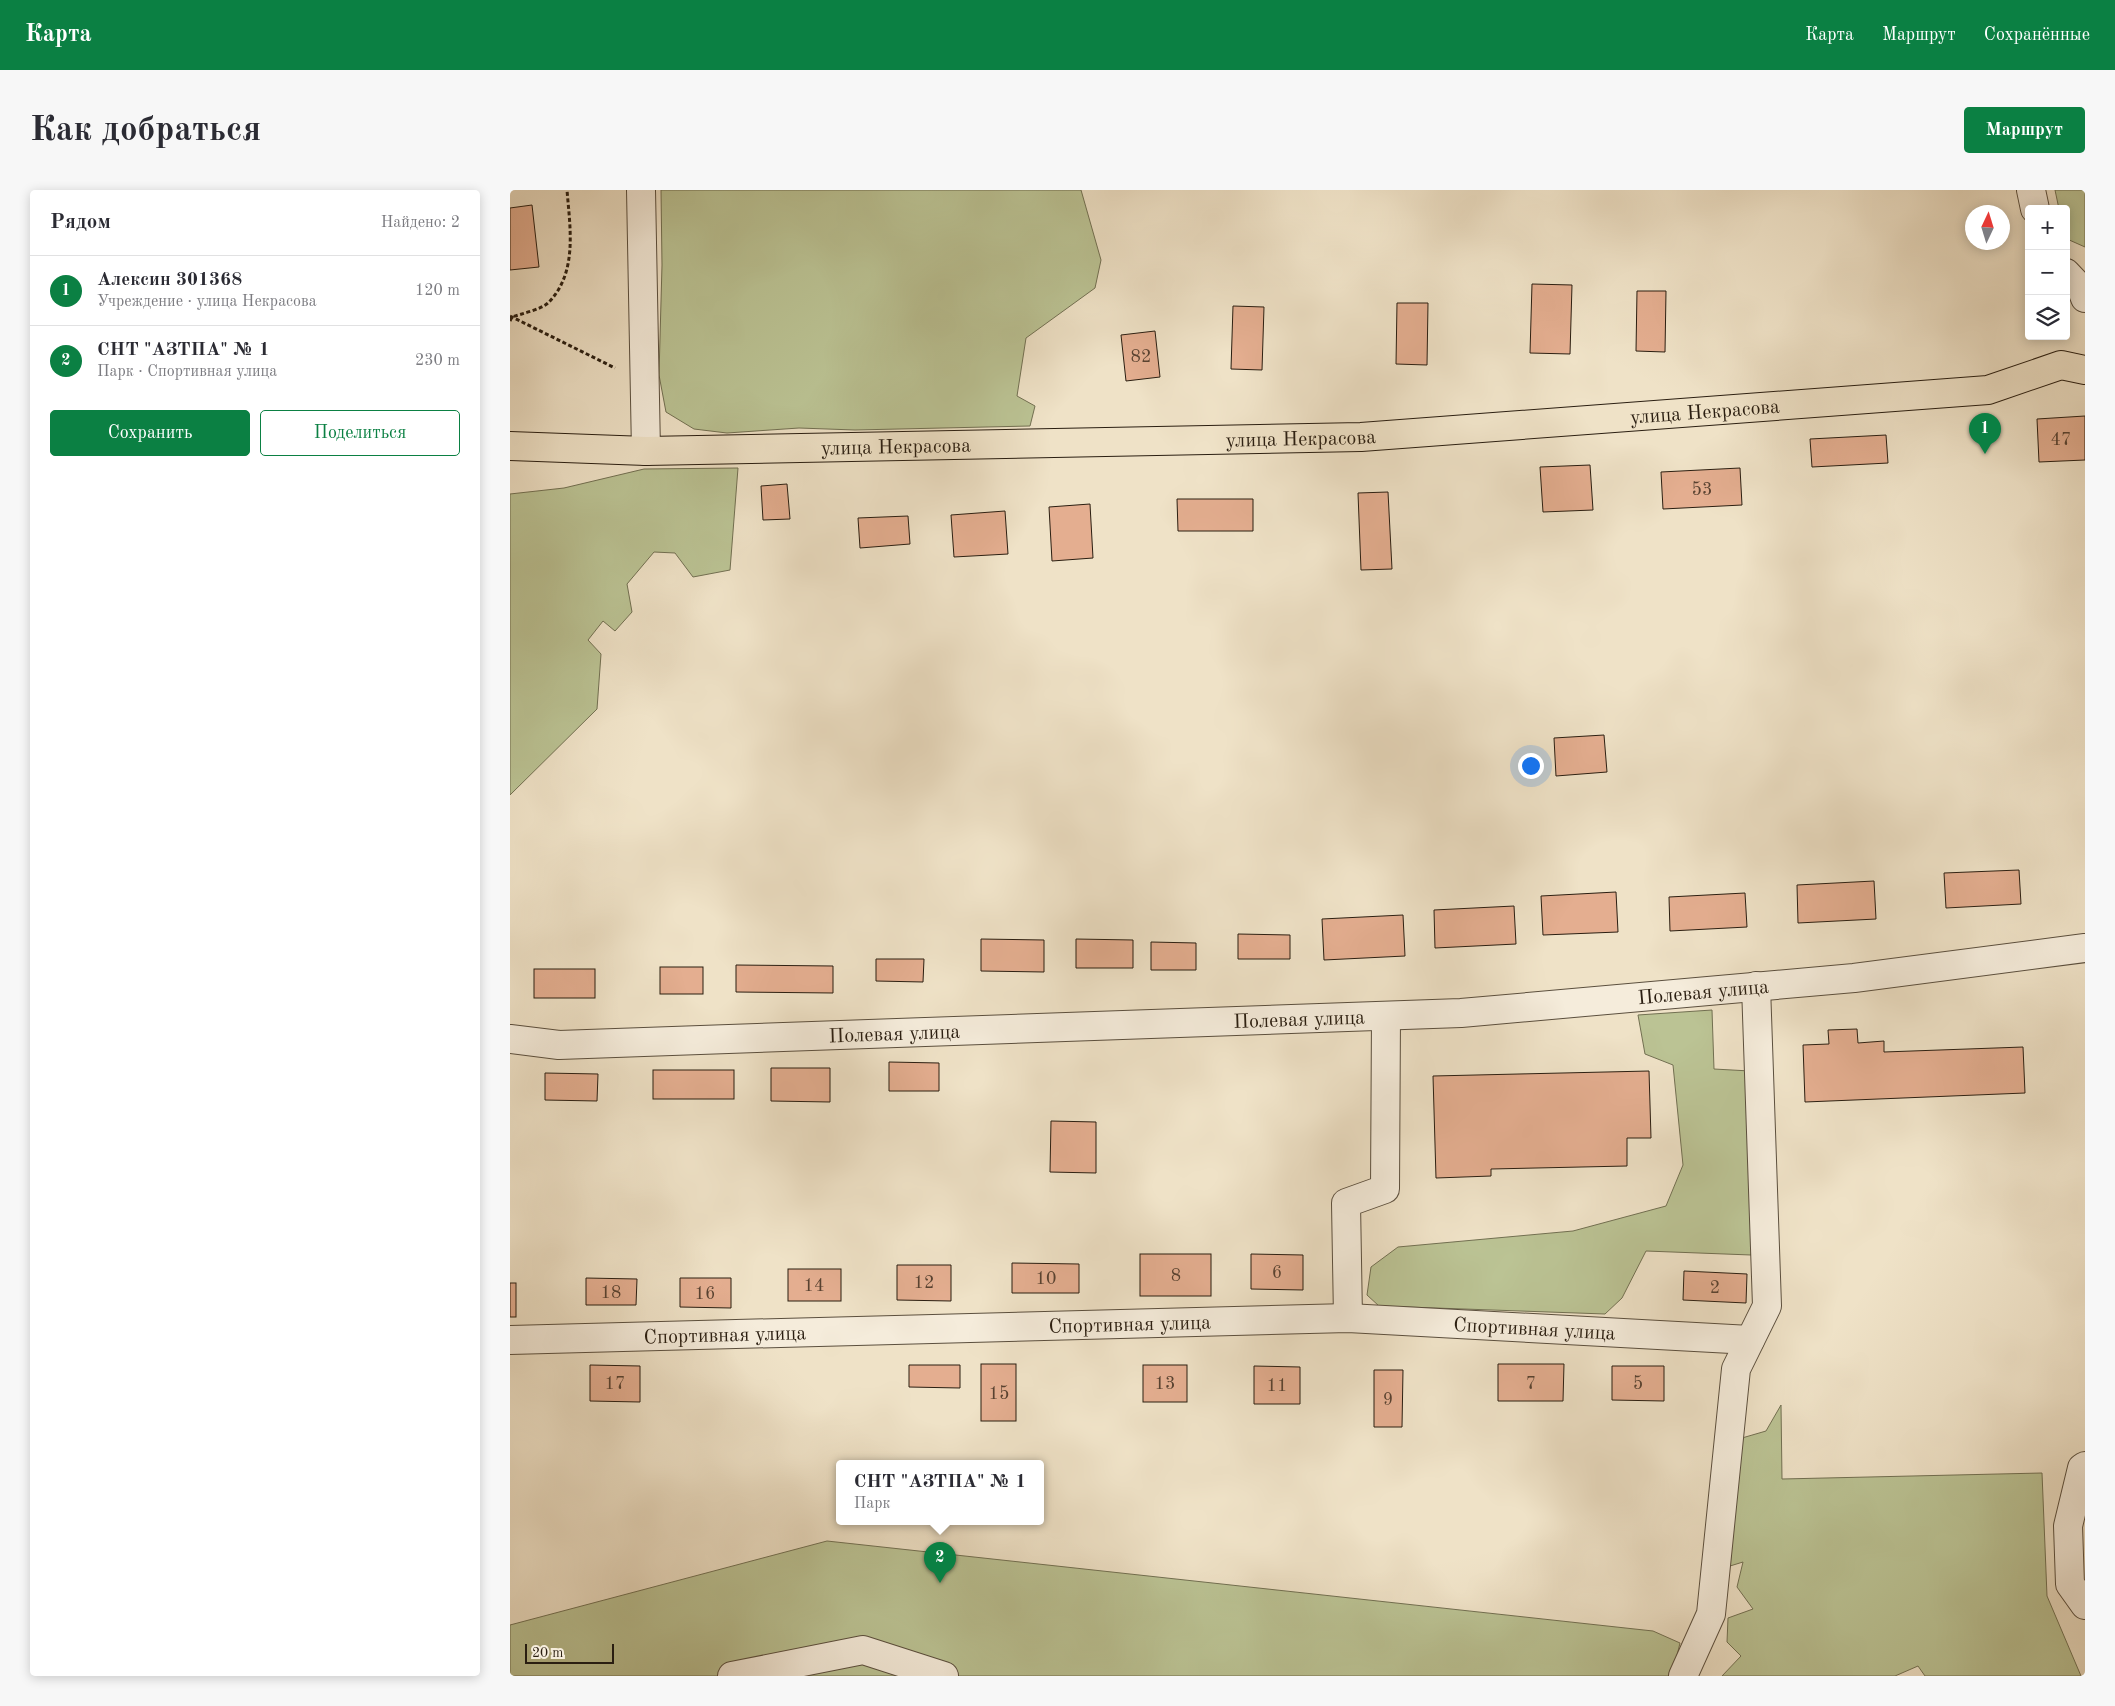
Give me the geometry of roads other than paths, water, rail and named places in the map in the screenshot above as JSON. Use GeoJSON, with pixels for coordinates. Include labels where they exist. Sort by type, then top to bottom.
{"type":"FeatureCollection","features":[{"type":"Feature","properties":{"kind":"main road","name":"улица Некрасова"},"geometry":{"type":"LineString","coordinates":[[510,446],[646,451],[1362,437],[1988,390],[2061,365],[2085,370]]}},
{"type":"Feature","properties":{"kind":"street"},"geometry":{"type":"LineString","coordinates":[[641,190],[646,451]]}},
{"type":"Feature","properties":{"kind":"street"},"geometry":{"type":"LineString","coordinates":[[2030,190],[2034,205]]}},
{"type":"Feature","properties":{"kind":"street"},"geometry":{"type":"LineString","coordinates":[[2070,277],[2082,290],[2085,298]]}},
{"type":"Feature","properties":{"kind":"street","name":"Полевая улица"},"geometry":{"type":"LineString","coordinates":[[510,1039],[569,1045],[1461,1013],[1854,978],[2085,948]]}},
{"type":"Feature","properties":{"kind":"street"},"geometry":{"type":"LineString","coordinates":[[1683,1676],[1711,1614],[1736,1369],[1767,1306],[1756,986]]}},
{"type":"Feature","properties":{"kind":"street"},"geometry":{"type":"LineString","coordinates":[[1348,1318],[1346,1203],[1385,1189],[1386,1016]]}},
{"type":"Feature","properties":{"kind":"street","name":"Спортивная улица"},"geometry":{"type":"LineString","coordinates":[[510,1340],[1348,1318],[1750,1340]]}},
{"type":"Feature","properties":{"kind":"street"},"geometry":{"type":"LineString","coordinates":[[2085,1466],[2082,1468],[2068,1526],[2070,1584],[2085,1605]]}},
{"type":"Feature","properties":{"kind":"street"},"geometry":{"type":"LineString","coordinates":[[732,1676],[862,1650],[944,1676]]}},
{"type":"Feature","properties":{"kind":"place","name":"Алексин 301368"},"geometry":{"type":"Point","coordinates":[1985,454]}},
{"type":"Feature","properties":{"kind":"place","name":"СНТ \"АЗТПА\" № 1"},"geometry":{"type":"Point","coordinates":[940,1583]}}]}
